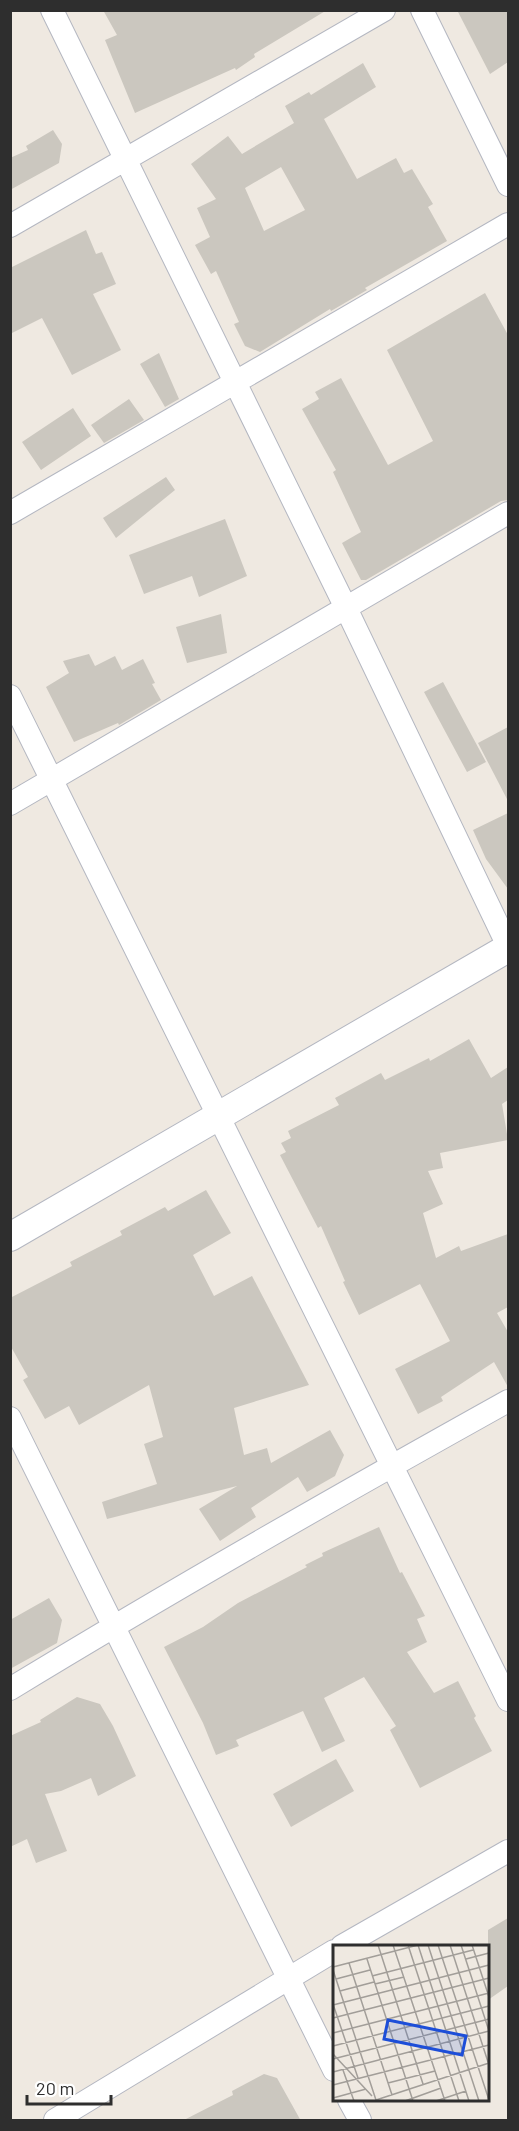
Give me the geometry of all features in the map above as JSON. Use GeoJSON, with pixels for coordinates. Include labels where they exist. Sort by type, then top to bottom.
{"type":"FeatureCollection","features":[{"type":"Feature","properties":{"kind":"street"},"geometry":{"type":"LineString","coordinates":[[10,1237],[508,947],[346,608],[52,10]]}},
{"type":"Feature","properties":{"kind":"street"},"geometry":{"type":"LineString","coordinates":[[10,226],[384,10]]}},
{"type":"Feature","properties":{"kind":"street"},"geometry":{"type":"LineString","coordinates":[[422,10],[508,185]]}},
{"type":"Feature","properties":{"kind":"street"},"geometry":{"type":"LineString","coordinates":[[10,513],[508,224]]}},
{"type":"Feature","properties":{"kind":"street"},"geometry":{"type":"LineString","coordinates":[[10,804],[508,513]]}},
{"type":"Feature","properties":{"kind":"street"},"geometry":{"type":"LineString","coordinates":[[10,696],[508,1700]]}},
{"type":"Feature","properties":{"kind":"street"},"geometry":{"type":"LineString","coordinates":[[10,1689],[392,1465],[508,1401]]}},
{"type":"Feature","properties":{"kind":"street"},"geometry":{"type":"LineString","coordinates":[[10,1418],[333,2068]]}},
{"type":"Feature","properties":{"kind":"street"},"geometry":{"type":"LineString","coordinates":[[345,1945],[508,1851]]}},
{"type":"Feature","properties":{"kind":"street"},"geometry":{"type":"LineString","coordinates":[[55,2121],[333,1952]]}},
{"type":"Feature","properties":{"kind":"street"},"geometry":{"type":"LineString","coordinates":[[350,2101],[360,2121]]}},
{"type":"Feature","properties":{"kind":"building"},"geometry":{"type":"Polygon","coordinates":[[[103,10],[327,10],[254,54],[255,57],[236,70],[235,68],[135,113],[105,40],[117,35],[103,10]]]}},
{"type":"Feature","properties":{"kind":"building"},"geometry":{"type":"Polygon","coordinates":[[[457,10],[508,10],[508,62],[490,74],[457,10]]]}},
{"type":"Feature","properties":{"kind":"building"},"geometry":{"type":"Polygon","coordinates":[[[363,63],[376,87],[324,119],[357,179],[396,158],[404,173],[412,169],[433,204],[428,207],[447,241],[260,352],[245,346],[234,324],[239,322],[216,271],[211,274],[195,245],[210,237],[197,208],[216,199],[191,164],[228,136],[242,154],[294,123],[285,106],[309,92],[311,95],[363,63]],[[281,167],[245,188],[264,231],[305,210],[281,167]]]}},
{"type":"Feature","properties":{"kind":"building"},"geometry":{"type":"Polygon","coordinates":[[[53,130],[62,144],[59,163],[10,190],[10,158],[28,150],[26,146],[53,130]]]}},
{"type":"Feature","properties":{"kind":"building"},"geometry":{"type":"Polygon","coordinates":[[[86,230],[96,254],[102,252],[116,284],[93,294],[121,350],[72,375],[42,318],[10,334],[10,268],[86,230]]]}},
{"type":"Feature","properties":{"kind":"building"},"geometry":{"type":"Polygon","coordinates":[[[485,293],[508,335],[508,500],[501,501],[366,580],[361,580],[342,543],[361,532],[333,472],[336,470],[302,409],[319,399],[315,392],[341,378],[388,465],[433,441],[387,350],[485,293]]]}},
{"type":"Feature","properties":{"kind":"building"},"geometry":{"type":"Polygon","coordinates":[[[159,353],[179,399],[165,407],[140,364],[159,353]]]}},
{"type":"Feature","properties":{"kind":"building"},"geometry":{"type":"Polygon","coordinates":[[[129,399],[144,420],[104,443],[91,425],[129,399]]]}},
{"type":"Feature","properties":{"kind":"building"},"geometry":{"type":"Polygon","coordinates":[[[73,408],[91,436],[41,470],[22,442],[73,408]]]}},
{"type":"Feature","properties":{"kind":"building"},"geometry":{"type":"Polygon","coordinates":[[[166,477],[175,490],[116,538],[103,518],[166,477]]]}},
{"type":"Feature","properties":{"kind":"building"},"geometry":{"type":"Polygon","coordinates":[[[225,519],[247,576],[199,597],[192,576],[144,594],[129,555],[225,519]]]}},
{"type":"Feature","properties":{"kind":"building"},"geometry":{"type":"Polygon","coordinates":[[[221,614],[227,653],[187,663],[176,627],[221,614]]]}},
{"type":"Feature","properties":{"kind":"building"},"geometry":{"type":"Polygon","coordinates":[[[89,654],[95,666],[115,656],[122,670],[143,659],[155,683],[152,684],[161,700],[119,725],[118,723],[74,742],[46,687],[69,673],[63,661],[89,654]]]}},
{"type":"Feature","properties":{"kind":"building"},"geometry":{"type":"Polygon","coordinates":[[[443,682],[486,762],[467,772],[424,692],[443,682]]]}},
{"type":"Feature","properties":{"kind":"building"},"geometry":{"type":"Polygon","coordinates":[[[508,727],[508,801],[478,743],[508,727]]]}},
{"type":"Feature","properties":{"kind":"building"},"geometry":{"type":"Polygon","coordinates":[[[508,813],[508,889],[486,859],[473,830],[508,813]]]}},
{"type":"Feature","properties":{"kind":"building"},"geometry":{"type":"Polygon","coordinates":[[[469,1039],[491,1078],[508,1067],[508,1100],[502,1104],[508,1140],[440,1153],[443,1168],[428,1171],[443,1204],[423,1213],[436,1258],[459,1246],[461,1251],[508,1234],[508,1307],[497,1313],[508,1332],[508,1387],[494,1362],[441,1397],[443,1401],[418,1414],[395,1369],[450,1341],[420,1284],[359,1315],[321,1226],[318,1228],[280,1155],[286,1152],[281,1143],[291,1138],[288,1131],[339,1105],[335,1098],[381,1073],[385,1080],[429,1058],[430,1061],[469,1039]]]}},
{"type":"Feature","properties":{"kind":"building"},"geometry":{"type":"Polygon","coordinates":[[[206,1190],[231,1233],[193,1255],[214,1296],[252,1276],[309,1385],[234,1408],[244,1455],[267,1448],[271,1463],[330,1430],[344,1455],[335,1476],[307,1492],[298,1477],[251,1508],[256,1517],[220,1541],[199,1509],[237,1486],[107,1519],[102,1502],[157,1484],[144,1444],[163,1437],[149,1385],[79,1425],[69,1406],[45,1419],[23,1380],[28,1377],[10,1345],[10,1298],[72,1266],[70,1262],[122,1235],[120,1231],[165,1207],[168,1211],[206,1190]]]}},
{"type":"Feature","properties":{"kind":"building"},"geometry":{"type":"Polygon","coordinates":[[[379,1527],[400,1573],[402,1572],[425,1616],[417,1619],[427,1642],[407,1652],[434,1693],[458,1681],[492,1751],[420,1788],[390,1730],[396,1726],[364,1677],[324,1698],[345,1741],[322,1752],[303,1711],[236,1740],[239,1746],[216,1755],[203,1723],[164,1647],[203,1627],[238,1603],[307,1567],[305,1565],[323,1556],[322,1553],[379,1527]]]}},
{"type":"Feature","properties":{"kind":"building"},"geometry":{"type":"Polygon","coordinates":[[[49,1598],[62,1620],[57,1643],[10,1669],[10,1620],[49,1598]]]}},
{"type":"Feature","properties":{"kind":"building"},"geometry":{"type":"Polygon","coordinates":[[[77,1697],[100,1704],[136,1776],[98,1796],[91,1778],[61,1791],[45,1794],[67,1851],[36,1863],[27,1839],[10,1847],[10,1736],[41,1722],[40,1720],[77,1697]]]}},
{"type":"Feature","properties":{"kind":"building"},"geometry":{"type":"Polygon","coordinates":[[[336,1759],[354,1791],[291,1827],[273,1794],[336,1759]]]}},
{"type":"Feature","properties":{"kind":"building"},"geometry":{"type":"Polygon","coordinates":[[[508,1918],[508,1986],[489,1999],[489,1945],[488,1930],[508,1918]]]}},
{"type":"Feature","properties":{"kind":"building"},"geometry":{"type":"Polygon","coordinates":[[[264,2074],[277,2078],[301,2121],[182,2121],[233,2095],[232,2091],[264,2074]]]}}]}
